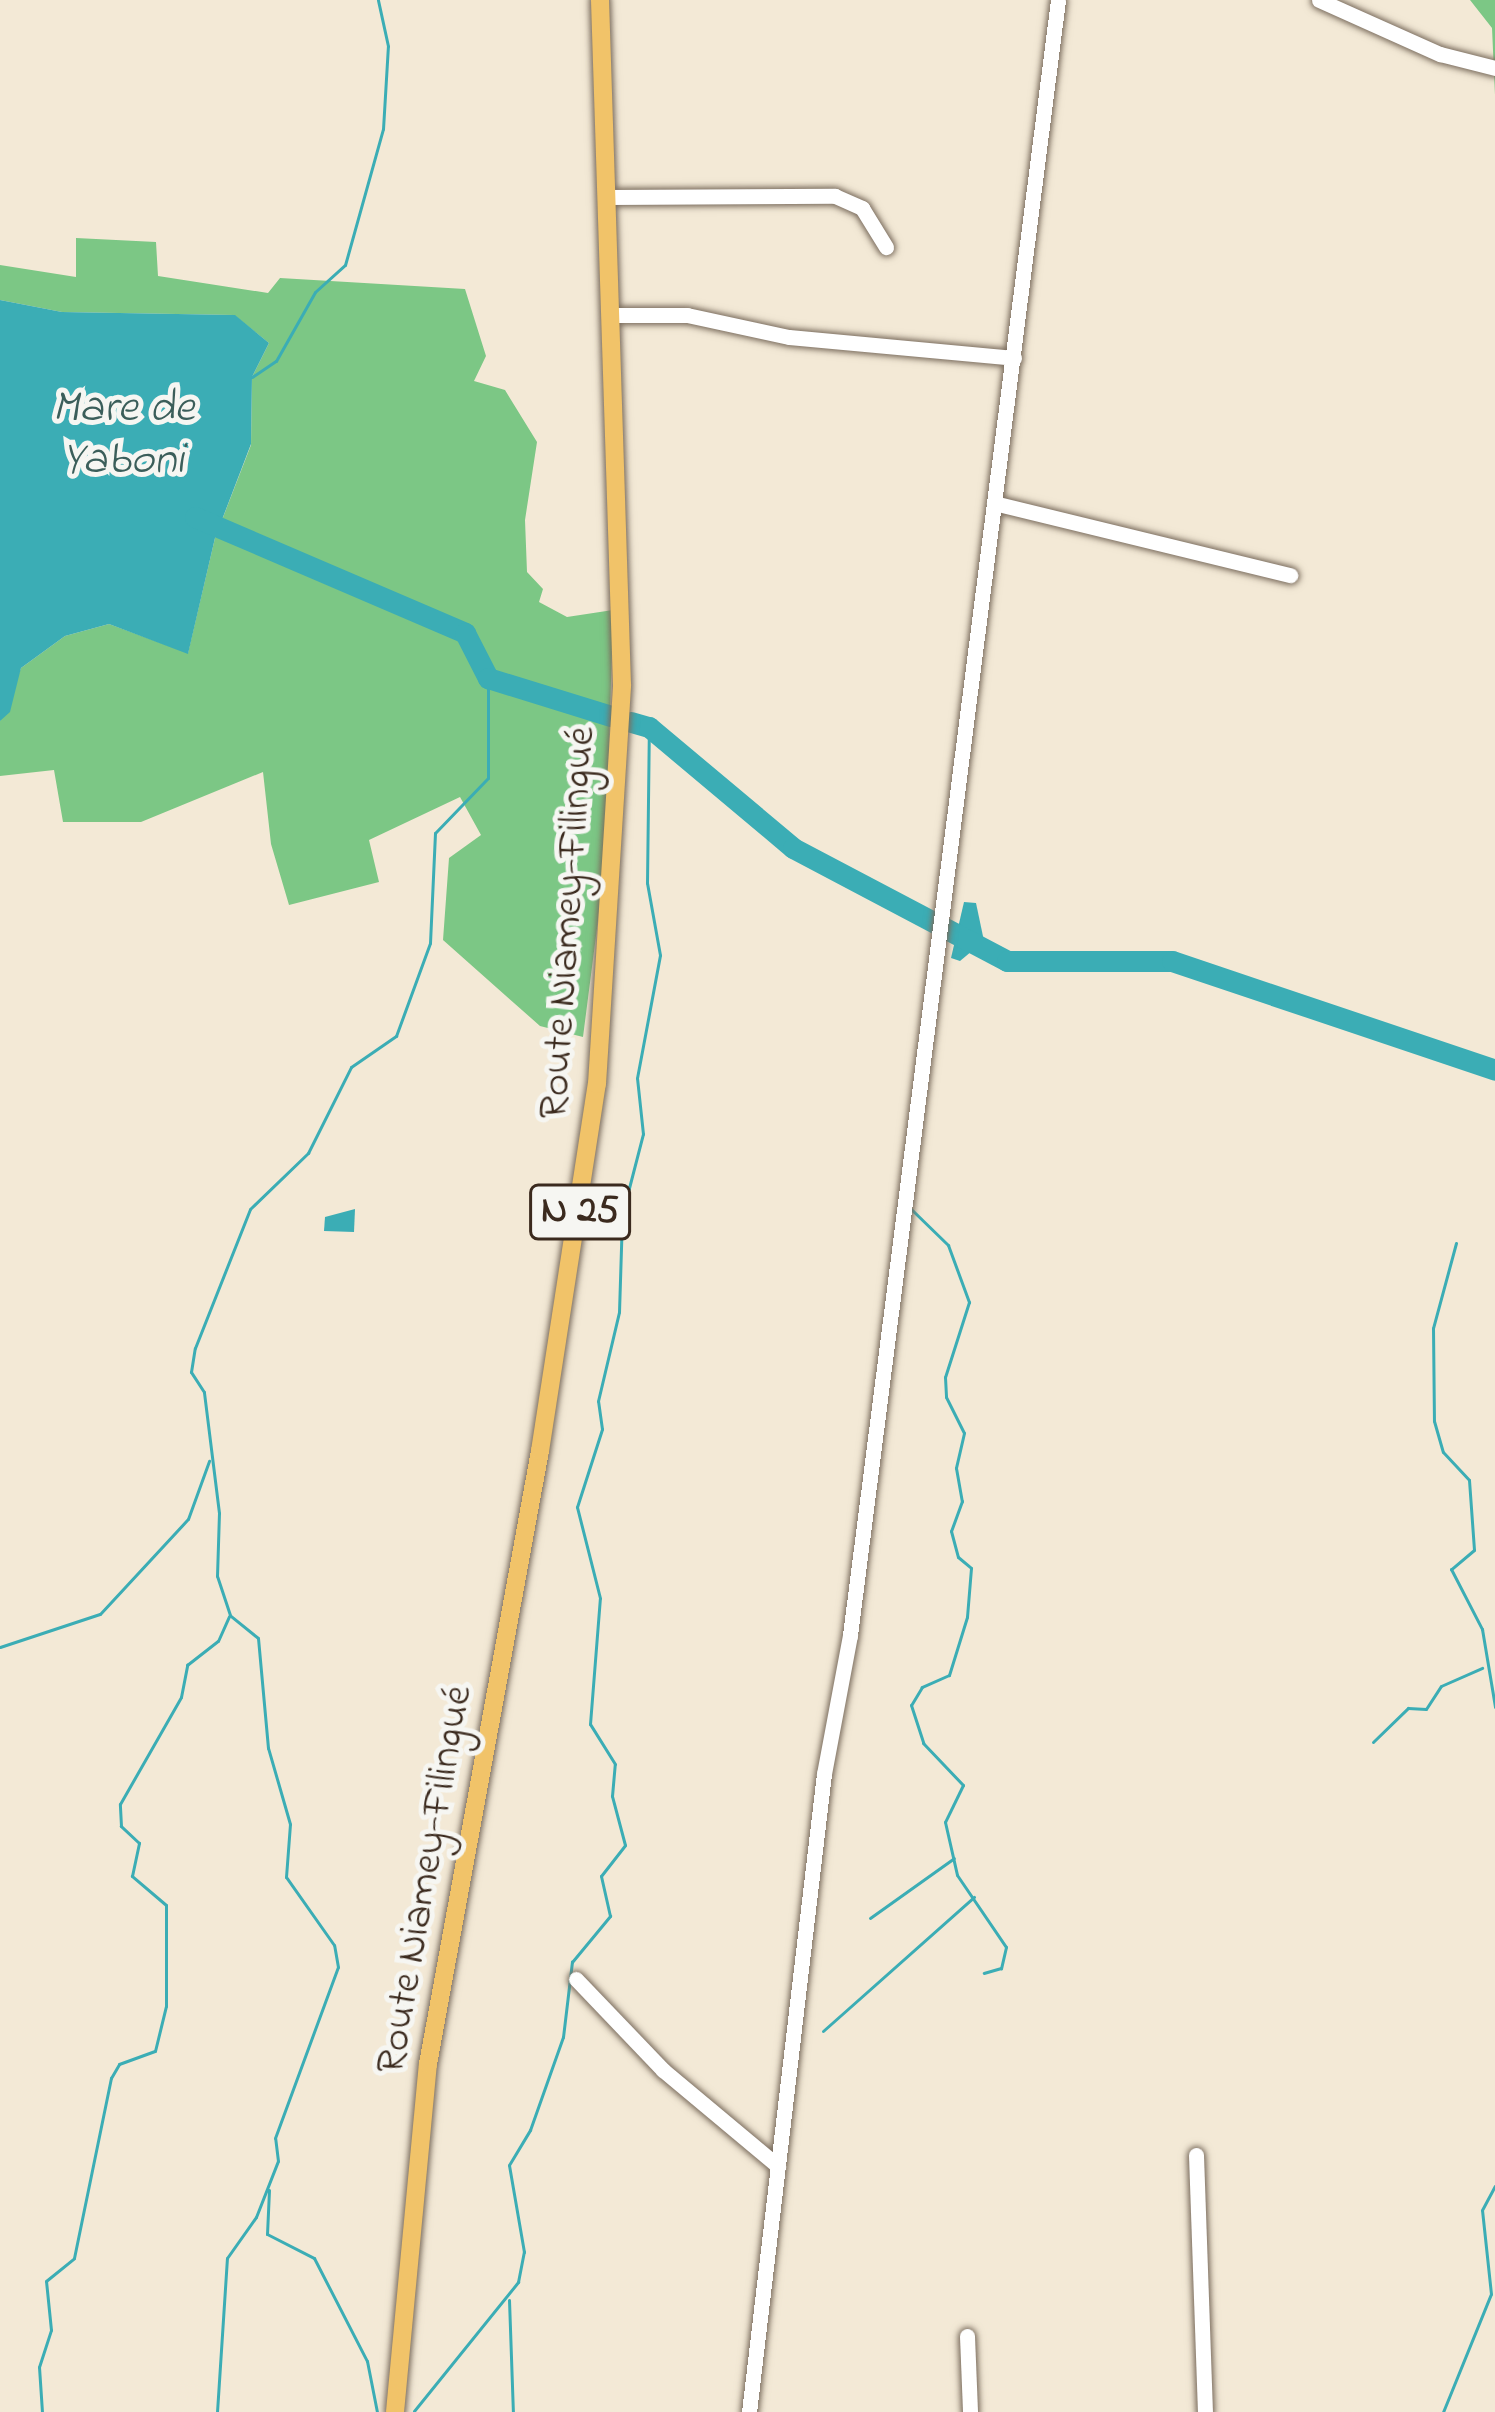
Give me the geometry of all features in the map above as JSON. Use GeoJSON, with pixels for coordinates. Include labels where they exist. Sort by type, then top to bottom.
{"type":"FeatureCollection","features":[{"type":"Feature","properties":{"kind":"main road","name":"Route Niamey-Filingué"},"geometry":{"type":"LineString","coordinates":[[395,2412],[428,2064],[544,1430],[597,1084],[622,685],[600,0]]}},
{"type":"Feature","properties":{"kind":"street"},"geometry":{"type":"LineString","coordinates":[[749,2412],[1058,0]]}},
{"type":"Feature","properties":{"kind":"street"},"geometry":{"type":"LineString","coordinates":[[1319,0],[1440,54],[1495,68]]}},
{"type":"Feature","properties":{"kind":"street"},"geometry":{"type":"LineString","coordinates":[[608,196],[835,196],[862,208],[886,247]]}},
{"type":"Feature","properties":{"kind":"street"},"geometry":{"type":"LineString","coordinates":[[613,315],[687,315],[789,338],[1014,358]]}},
{"type":"Feature","properties":{"kind":"street"},"geometry":{"type":"LineString","coordinates":[[994,503],[1290,574]]}},
{"type":"Feature","properties":{"kind":"street"},"geometry":{"type":"LineString","coordinates":[[576,1979],[663,2070],[778,2166]]}},
{"type":"Feature","properties":{"kind":"street"},"geometry":{"type":"LineString","coordinates":[[1196,2155],[1204,2412]]}},
{"type":"Feature","properties":{"kind":"street"},"geometry":{"type":"LineString","coordinates":[[967,2336],[970,2412]]}},
{"type":"Feature","properties":{"kind":"green space"},"geometry":{"type":"Polygon","coordinates":[[[1470,0],[1495,0],[1495,95],[1492,28],[1470,0]]]}},
{"type":"Feature","properties":{"kind":"green space"},"geometry":{"type":"Polygon","coordinates":[[[76,238],[156,242],[158,276],[268,293],[280,278],[465,289],[486,356],[474,381],[505,390],[537,442],[525,520],[527,572],[543,589],[539,602],[567,617],[613,610],[606,858],[583,1037],[540,1026],[443,940],[449,858],[481,835],[460,797],[369,840],[379,882],[289,905],[271,844],[263,772],[141,822],[63,822],[54,770],[0,776],[0,721],[21,668],[65,636],[109,624],[188,653],[215,538],[251,445],[252,377],[269,343],[234,315],[62,312],[0,300],[0,265],[76,277],[76,238]]]}},
{"type":"Feature","properties":{"kind":"water","name":"Mare de Yaboni"},"geometry":{"type":"Polygon","coordinates":[[[0,300],[62,312],[235,315],[269,343],[252,377],[251,444],[215,538],[188,654],[109,624],[65,636],[21,668],[10,712],[0,721],[0,300]]]}},
{"type":"Feature","properties":{"kind":"water"},"geometry":{"type":"Polygon","coordinates":[[[964,902],[976,903],[984,941],[960,961],[951,958],[964,902]]]}},
{"type":"Feature","properties":{"kind":"water"},"geometry":{"type":"Polygon","coordinates":[[[355,1209],[354,1232],[324,1231],[325,1217],[355,1209]]]}},
{"type":"Feature","properties":{"kind":"waterway"},"geometry":{"type":"LineString","coordinates":[[252,377],[276,361],[315,292],[345,265],[383,129],[388,46],[378,0]]}},
{"type":"Feature","properties":{"kind":"waterway"},"geometry":{"type":"LineString","coordinates":[[195,517],[465,633],[488,678],[611,716]]}},
{"type":"Feature","properties":{"kind":"waterway"},"geometry":{"type":"LineString","coordinates":[[217,2412],[227,2258],[256,2217],[278,2161],[275,2138],[338,1967],[334,1945],[286,1877],[290,1824],[268,1748],[258,1638],[230,1615],[217,1576],[219,1513],[204,1392],[191,1372],[195,1348],[250,1209],[308,1153],[351,1067],[396,1036],[430,943],[435,833],[488,778],[488,678]]}},
{"type":"Feature","properties":{"kind":"waterway"},"geometry":{"type":"LineString","coordinates":[[631,722],[649,727],[793,848],[1007,961],[1172,961],[1495,1070]]}},
{"type":"Feature","properties":{"kind":"waterway"},"geometry":{"type":"LineString","coordinates":[[414,2411],[518,2282],[524,2252],[509,2165],[530,2130],[563,2037],[572,1962],[610,1916],[601,1876],[625,1845],[612,1796],[615,1764],[590,1724],[600,1598],[577,1507],[602,1429],[598,1401],[619,1312],[622,1215],[643,1134],[637,1078],[660,955],[647,883],[649,727]]}},
{"type":"Feature","properties":{"kind":"waterway"},"geometry":{"type":"LineString","coordinates":[[911,1209],[948,1245],[969,1302],[945,1377],[946,1397],[964,1433],[956,1468],[962,1501],[951,1531],[958,1557],[971,1568],[967,1617],[949,1675],[922,1687],[911,1705],[923,1743],[963,1785],[945,1822],[957,1875],[1006,1947],[1001,1968],[984,1973]]}},
{"type":"Feature","properties":{"kind":"waterway"},"geometry":{"type":"LineString","coordinates":[[1456,1243],[1433,1328],[1434,1421],[1443,1452],[1469,1480],[1474,1550],[1451,1569],[1482,1629],[1495,1707]]}},
{"type":"Feature","properties":{"kind":"waterway"},"geometry":{"type":"LineString","coordinates":[[0,1647],[100,1614],[188,1519],[209,1461]]}},
{"type":"Feature","properties":{"kind":"waterway"},"geometry":{"type":"LineString","coordinates":[[42,2412],[39,2367],[51,2330],[46,2281],[74,2258],[111,2078],[119,2064],[155,2051],[166,2006],[166,1905],[132,1876],[139,1843],[121,1826],[120,1804],[181,1697],[187,1665],[218,1641],[229,1616]]}},
{"type":"Feature","properties":{"kind":"waterway"},"geometry":{"type":"LineString","coordinates":[[1373,1742],[1408,1708],[1426,1709],[1441,1686],[1482,1668]]}},
{"type":"Feature","properties":{"kind":"waterway"},"geometry":{"type":"LineString","coordinates":[[870,1918],[954,1858]]}},
{"type":"Feature","properties":{"kind":"waterway"},"geometry":{"type":"LineString","coordinates":[[823,2031],[974,1897]]}},
{"type":"Feature","properties":{"kind":"waterway"},"geometry":{"type":"LineString","coordinates":[[1443,2412],[1491,2294],[1482,2210],[1495,2186]]}},
{"type":"Feature","properties":{"kind":"waterway"},"geometry":{"type":"LineString","coordinates":[[269,2190],[267,2234],[314,2258],[367,2361],[377,2412]]}},
{"type":"Feature","properties":{"kind":"waterway"},"geometry":{"type":"LineString","coordinates":[[509,2300],[513,2412]]}}]}
